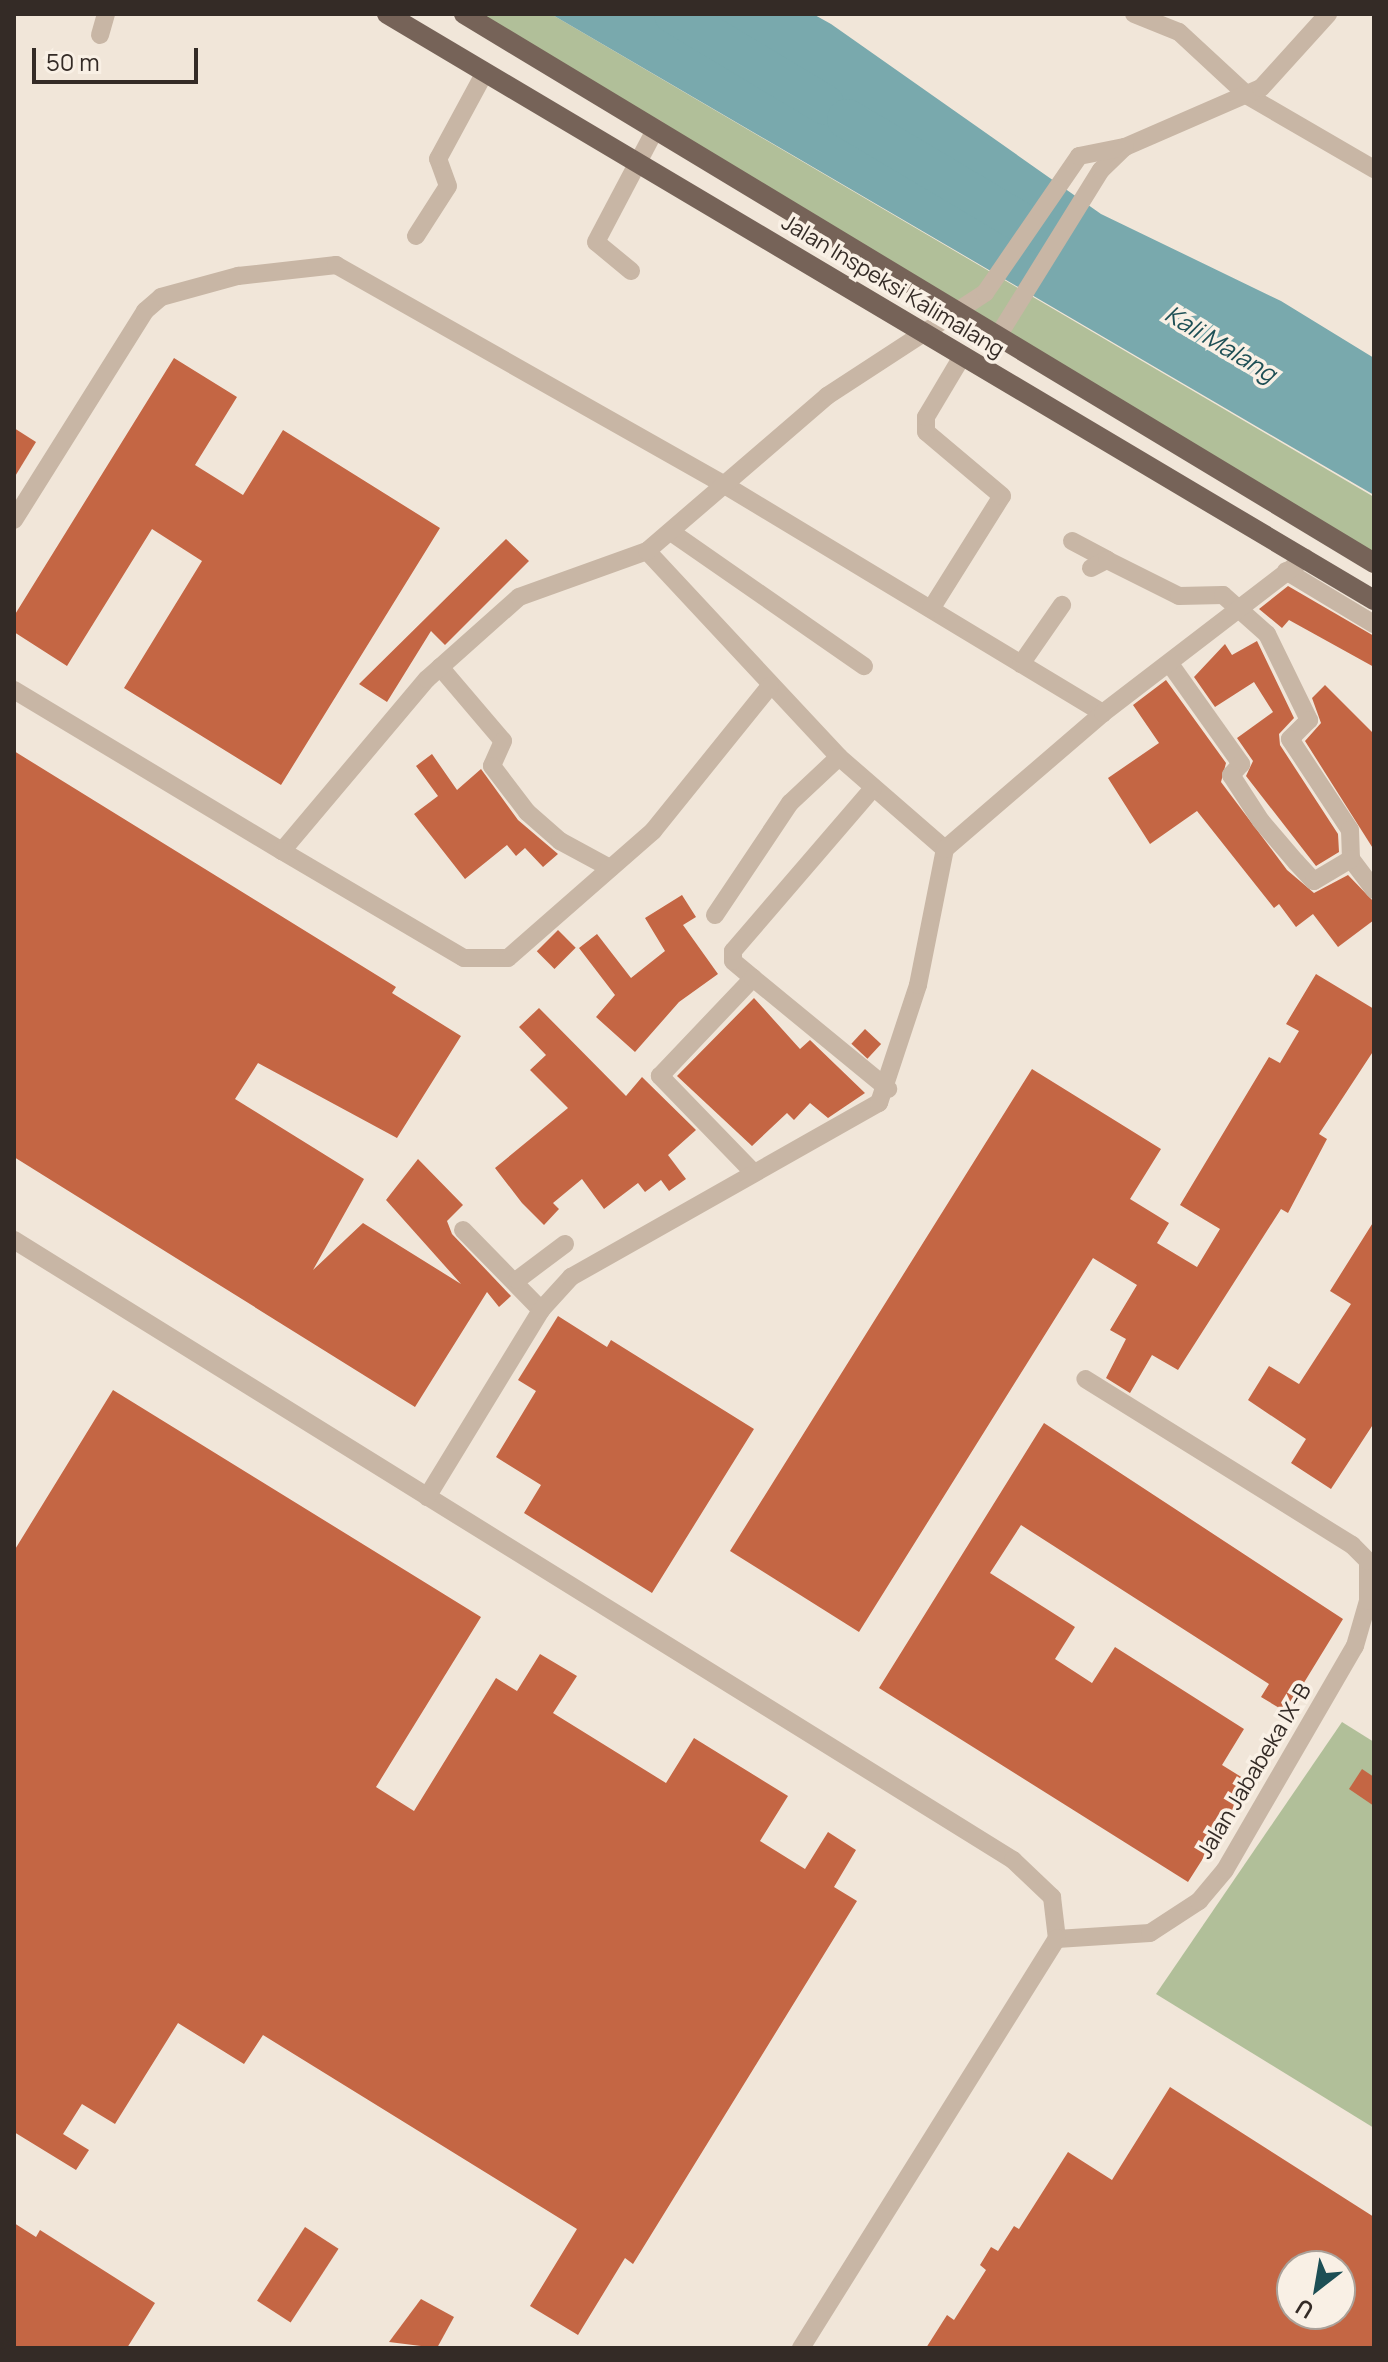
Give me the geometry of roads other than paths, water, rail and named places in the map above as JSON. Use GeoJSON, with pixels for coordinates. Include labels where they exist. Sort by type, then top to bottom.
{"type":"FeatureCollection","features":[{"type":"Feature","properties":{"kind":"main road","name":"Jalan Inspeksi Kalimalang"},"geometry":{"type":"LineString","coordinates":[[387,14],[1374,600]]}},
{"type":"Feature","properties":{"kind":"main road","name":"Jalan Inspeksi Kalimalang"},"geometry":{"type":"LineString","coordinates":[[464,14],[1374,563]]}},
{"type":"Feature","properties":{"kind":"street"},"geometry":{"type":"LineString","coordinates":[[100,35],[106,14]]}},
{"type":"Feature","properties":{"kind":"street"},"geometry":{"type":"LineString","coordinates":[[1134,14],[1179,32],[1248,96],[1374,169]]}},
{"type":"Feature","properties":{"kind":"street"},"geometry":{"type":"LineString","coordinates":[[282,851],[440,667],[519,597],[647,551],[728,487],[827,396],[985,293],[1066,167],[1079,156],[1125,147],[1248,96],[1328,14]]}},
{"type":"Feature","properties":{"kind":"street"},"geometry":{"type":"LineString","coordinates":[[416,236],[448,186],[438,159],[485,72]]}},
{"type":"Feature","properties":{"kind":"street"},"geometry":{"type":"LineString","coordinates":[[631,271],[596,242],[656,128]]}},
{"type":"Feature","properties":{"kind":"street"},"geometry":{"type":"LineString","coordinates":[[998,336],[1088,183],[1125,147]]}},
{"type":"Feature","properties":{"kind":"street"},"geometry":{"type":"LineString","coordinates":[[14,520],[145,311],[178,291],[315,263],[381,285],[728,487],[1103,713]]}},
{"type":"Feature","properties":{"kind":"street"},"geometry":{"type":"LineString","coordinates":[[931,609],[1002,496],[926,432],[926,417],[963,355]]}},
{"type":"Feature","properties":{"kind":"street"},"geometry":{"type":"LineString","coordinates":[[671,532],[864,666]]}},
{"type":"Feature","properties":{"kind":"street"},"geometry":{"type":"LineString","coordinates":[[1072,541],[1099,564],[1179,596],[1223,595],[1242,606],[1267,634],[1309,720],[1290,739],[1350,830],[1351,859],[1374,890]]}},
{"type":"Feature","properties":{"kind":"street"},"geometry":{"type":"LineString","coordinates":[[647,551],[839,757],[945,849]]}},
{"type":"Feature","properties":{"kind":"street"},"geometry":{"type":"LineString","coordinates":[[427,1497],[541,1310],[596,1258],[753,1172],[861,1119],[888,1089],[945,849],[1103,713],[1305,558]]}},
{"type":"Feature","properties":{"kind":"street"},"geometry":{"type":"LineString","coordinates":[[1286,571],[1374,624]]}},
{"type":"Feature","properties":{"kind":"street"},"geometry":{"type":"LineString","coordinates":[[1021,664],[1062,605]]}},
{"type":"Feature","properties":{"kind":"street"},"geometry":{"type":"LineString","coordinates":[[1170,664],[1241,764],[1231,775],[1261,821],[1296,862],[1314,881],[1351,859]]}},
{"type":"Feature","properties":{"kind":"street"},"geometry":{"type":"LineString","coordinates":[[440,667],[503,741],[492,766],[527,812],[560,841],[610,868]]}},
{"type":"Feature","properties":{"kind":"street"},"geometry":{"type":"LineString","coordinates":[[14,690],[464,958],[489,964],[532,941],[702,777],[770,686]]}},
{"type":"Feature","properties":{"kind":"street"},"geometry":{"type":"LineString","coordinates":[[715,915],[790,803],[839,757]]}},
{"type":"Feature","properties":{"kind":"street"},"geometry":{"type":"LineString","coordinates":[[873,788],[733,951],[733,961],[888,1089]]}},
{"type":"Feature","properties":{"kind":"street"},"geometry":{"type":"LineString","coordinates":[[753,978],[660,1076],[753,1172]]}},
{"type":"Feature","properties":{"kind":"street"},"geometry":{"type":"LineString","coordinates":[[463,1230],[517,1280],[541,1310]]}},
{"type":"Feature","properties":{"kind":"street"},"geometry":{"type":"LineString","coordinates":[[14,1240],[1013,1860],[1052,1897],[1057,1939],[801,2348]]}},
{"type":"Feature","properties":{"kind":"street"},"geometry":{"type":"LineString","coordinates":[[517,1280],[565,1244]]}},
{"type":"Feature","properties":{"kind":"street","name":"Jalan Jababeka IX-B"},"geometry":{"type":"LineString","coordinates":[[1057,1939],[1171,1925],[1225,1870],[1355,1646],[1371,1561],[1085,1379]]}},
{"type":"Feature","properties":{"kind":"water"},"geometry":{"type":"Polygon","coordinates":[[[551,14],[813,14],[831,24],[1101,214],[1281,301],[1374,358],[1374,495],[551,14]]]}},
{"type":"Feature","properties":{"kind":"waterway","name":"Kali Malang"},"geometry":{"type":"LineString","coordinates":[[674,14],[824,104]]}},
{"type":"Feature","properties":{"kind":"waterway","name":"Kali Malang"},"geometry":{"type":"LineString","coordinates":[[847,119],[1039,233]]}}]}
